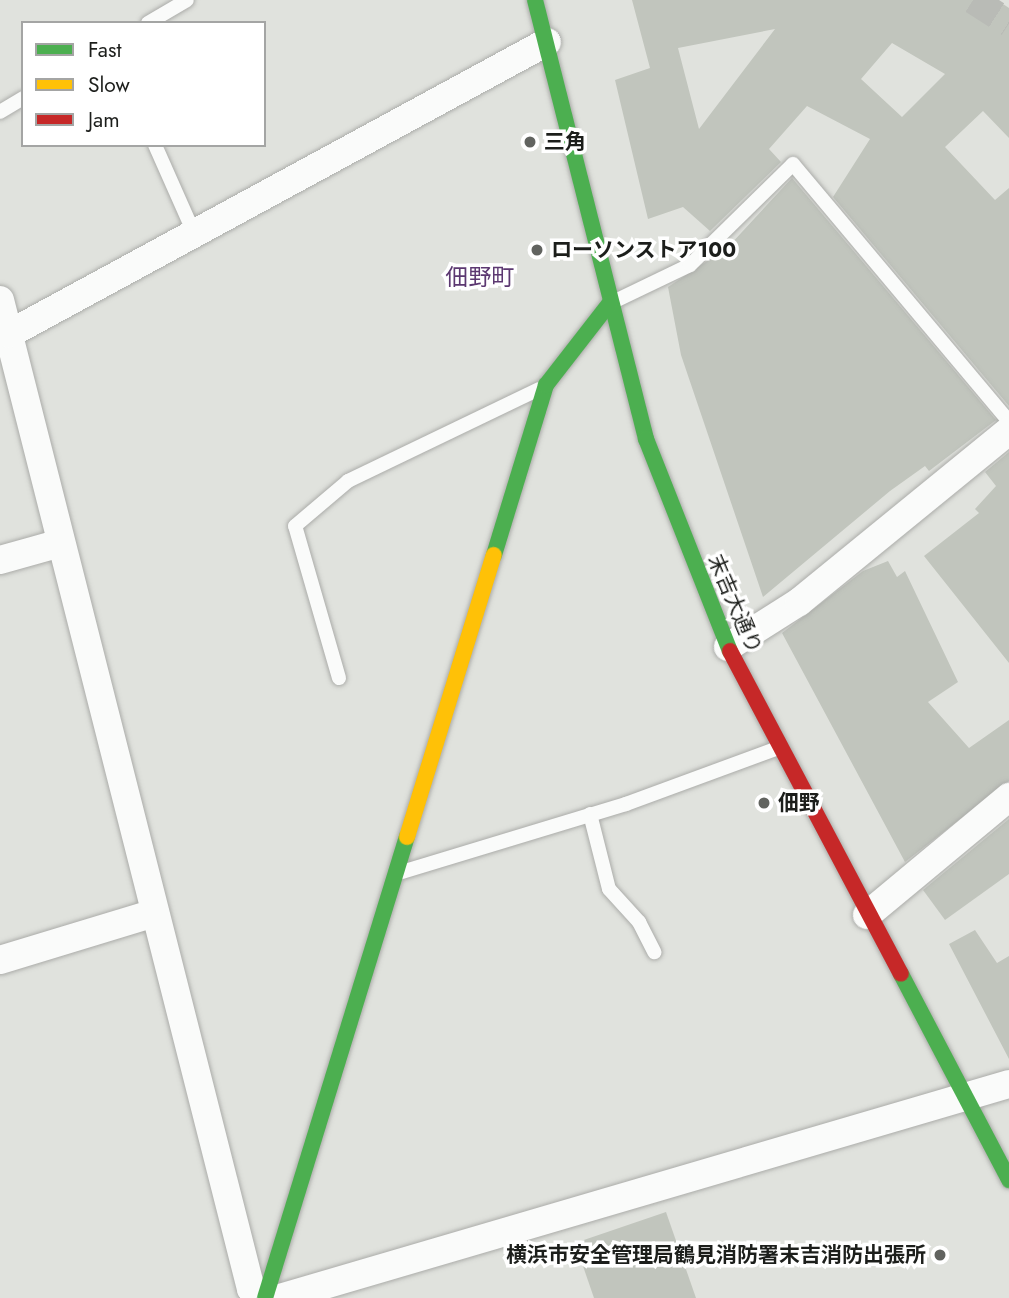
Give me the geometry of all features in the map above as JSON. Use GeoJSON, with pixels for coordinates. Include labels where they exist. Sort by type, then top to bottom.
{"type":"FeatureCollection","features":[{"type":"Feature","properties":{"kind":"street","name":"末吉大通り"},"geometry":{"type":"LineString","coordinates":[[535,0],[609,304],[646,439],[728,646],[779,748],[1009,1180]]}},
{"type":"Feature","properties":{"kind":"street"},"geometry":{"type":"LineString","coordinates":[[9,334],[547,42]]}},
{"type":"Feature","properties":{"kind":"street"},"geometry":{"type":"LineString","coordinates":[[0,300],[251,1289],[258,1298]]}},
{"type":"Feature","properties":{"kind":"street"},"geometry":{"type":"LineString","coordinates":[[265,1298],[401,872],[546,385],[609,304]]}},
{"type":"Feature","properties":{"kind":"street"},"geometry":{"type":"LineString","coordinates":[[728,646],[799,602],[1009,431]]}},
{"type":"Feature","properties":{"kind":"street"},"geometry":{"type":"LineString","coordinates":[[0,560],[61,543]]}},
{"type":"Feature","properties":{"kind":"street"},"geometry":{"type":"LineString","coordinates":[[867,915],[1009,797]]}},
{"type":"Feature","properties":{"kind":"street"},"geometry":{"type":"LineString","coordinates":[[0,960],[155,913]]}},
{"type":"Feature","properties":{"kind":"street"},"geometry":{"type":"LineString","coordinates":[[280,1298],[967,1100],[1009,1084]]}},
{"type":"Feature","properties":{"kind":"lane"},"geometry":{"type":"LineString","coordinates":[[151,21],[187,0]]}},
{"type":"Feature","properties":{"kind":"lane"},"geometry":{"type":"LineString","coordinates":[[0,112],[21,99]]}},
{"type":"Feature","properties":{"kind":"lane"},"geometry":{"type":"LineString","coordinates":[[156,147],[194,233]]}},
{"type":"Feature","properties":{"kind":"lane"},"geometry":{"type":"LineString","coordinates":[[609,304],[690,265],[793,164],[1009,421]]}},
{"type":"Feature","properties":{"kind":"lane"},"geometry":{"type":"LineString","coordinates":[[339,678],[295,526],[348,481],[546,385]]}},
{"type":"Feature","properties":{"kind":"lane"},"geometry":{"type":"LineString","coordinates":[[401,872],[590,814],[779,748]]}},
{"type":"Feature","properties":{"kind":"lane"},"geometry":{"type":"LineString","coordinates":[[590,814],[609,889],[639,922],[654,952]]}},
{"type":"Feature","properties":{"kind":"building"},"geometry":{"type":"Polygon","coordinates":[[[632,0],[997,0],[1009,8],[1009,138],[983,111],[945,147],[995,200],[1009,188],[1009,406],[833,197],[870,139],[807,106],[769,149],[781,162],[710,231],[683,207],[648,219],[615,80],[650,68],[632,0]],[[775,29],[678,48],[699,129],[775,29]],[[892,43],[861,79],[902,117],[945,74],[892,43]]]}},
{"type":"Feature","properties":{"kind":"building"},"geometry":{"type":"Polygon","coordinates":[[[792,178],[996,420],[929,471],[925,466],[890,491],[763,597],[681,355],[668,287],[728,247],[792,178]]]}},
{"type":"Feature","properties":{"kind":"building"},"geometry":{"type":"Polygon","coordinates":[[[1009,452],[1009,663],[924,556],[979,513],[975,509],[996,486],[985,472],[1009,452]]]}},
{"type":"Feature","properties":{"kind":"building"},"geometry":{"type":"Polygon","coordinates":[[[888,561],[897,577],[905,571],[958,682],[928,702],[969,748],[1009,720],[1009,781],[905,862],[782,633],[863,571],[888,561]]]}},
{"type":"Feature","properties":{"kind":"building"},"geometry":{"type":"Polygon","coordinates":[[[1009,819],[1009,874],[945,920],[923,890],[1009,819]]]}},
{"type":"Feature","properties":{"kind":"building"},"geometry":{"type":"Polygon","coordinates":[[[975,930],[997,963],[1009,956],[1009,1059],[949,944],[975,930]]]}},
{"type":"Feature","properties":{"kind":"building"},"geometry":{"type":"Polygon","coordinates":[[[666,1212],[696,1298],[594,1298],[575,1243],[666,1212]]]}},
{"type":"Feature","properties":{"kind":"tunnel"},"geometry":{"type":"LineString","coordinates":[[973,0],[1009,23]]}},
{"type":"Feature","properties":{"kind":"traffic: fast"},"geometry":{"type":"LineString","coordinates":[[535,0],[646,439],[730,651]]}},
{"type":"Feature","properties":{"kind":"traffic: fast"},"geometry":{"type":"LineString","coordinates":[[494,555],[546,385],[609,304]]}},
{"type":"Feature","properties":{"kind":"traffic: fast"},"geometry":{"type":"LineString","coordinates":[[265,1298],[407,837]]}},
{"type":"Feature","properties":{"kind":"traffic: fast"},"geometry":{"type":"LineString","coordinates":[[901,974],[1009,1180]]}},
{"type":"Feature","properties":{"kind":"traffic: slow"},"geometry":{"type":"LineString","coordinates":[[407,837],[494,555]]}},
{"type":"Feature","properties":{"kind":"traffic: jam"},"geometry":{"type":"LineString","coordinates":[[730,651],[901,974]]}},
{"type":"Feature","properties":{"kind":"place","name":"三角"},"geometry":{"type":"Point","coordinates":[530,142]}},
{"type":"Feature","properties":{"kind":"place","name":"ローソンストア100"},"geometry":{"type":"Point","coordinates":[537,250]}},
{"type":"Feature","properties":{"kind":"place","name":"佃野"},"geometry":{"type":"Point","coordinates":[764,803]}},
{"type":"Feature","properties":{"kind":"place","name":"横浜市安全管理局鶴見消防署末吉消防出張所"},"geometry":{"type":"Point","coordinates":[940,1255]}},
{"type":"Feature","properties":{"kind":"district","name":"佃野町"},"geometry":{"type":"Point","coordinates":[480,277]}}]}
